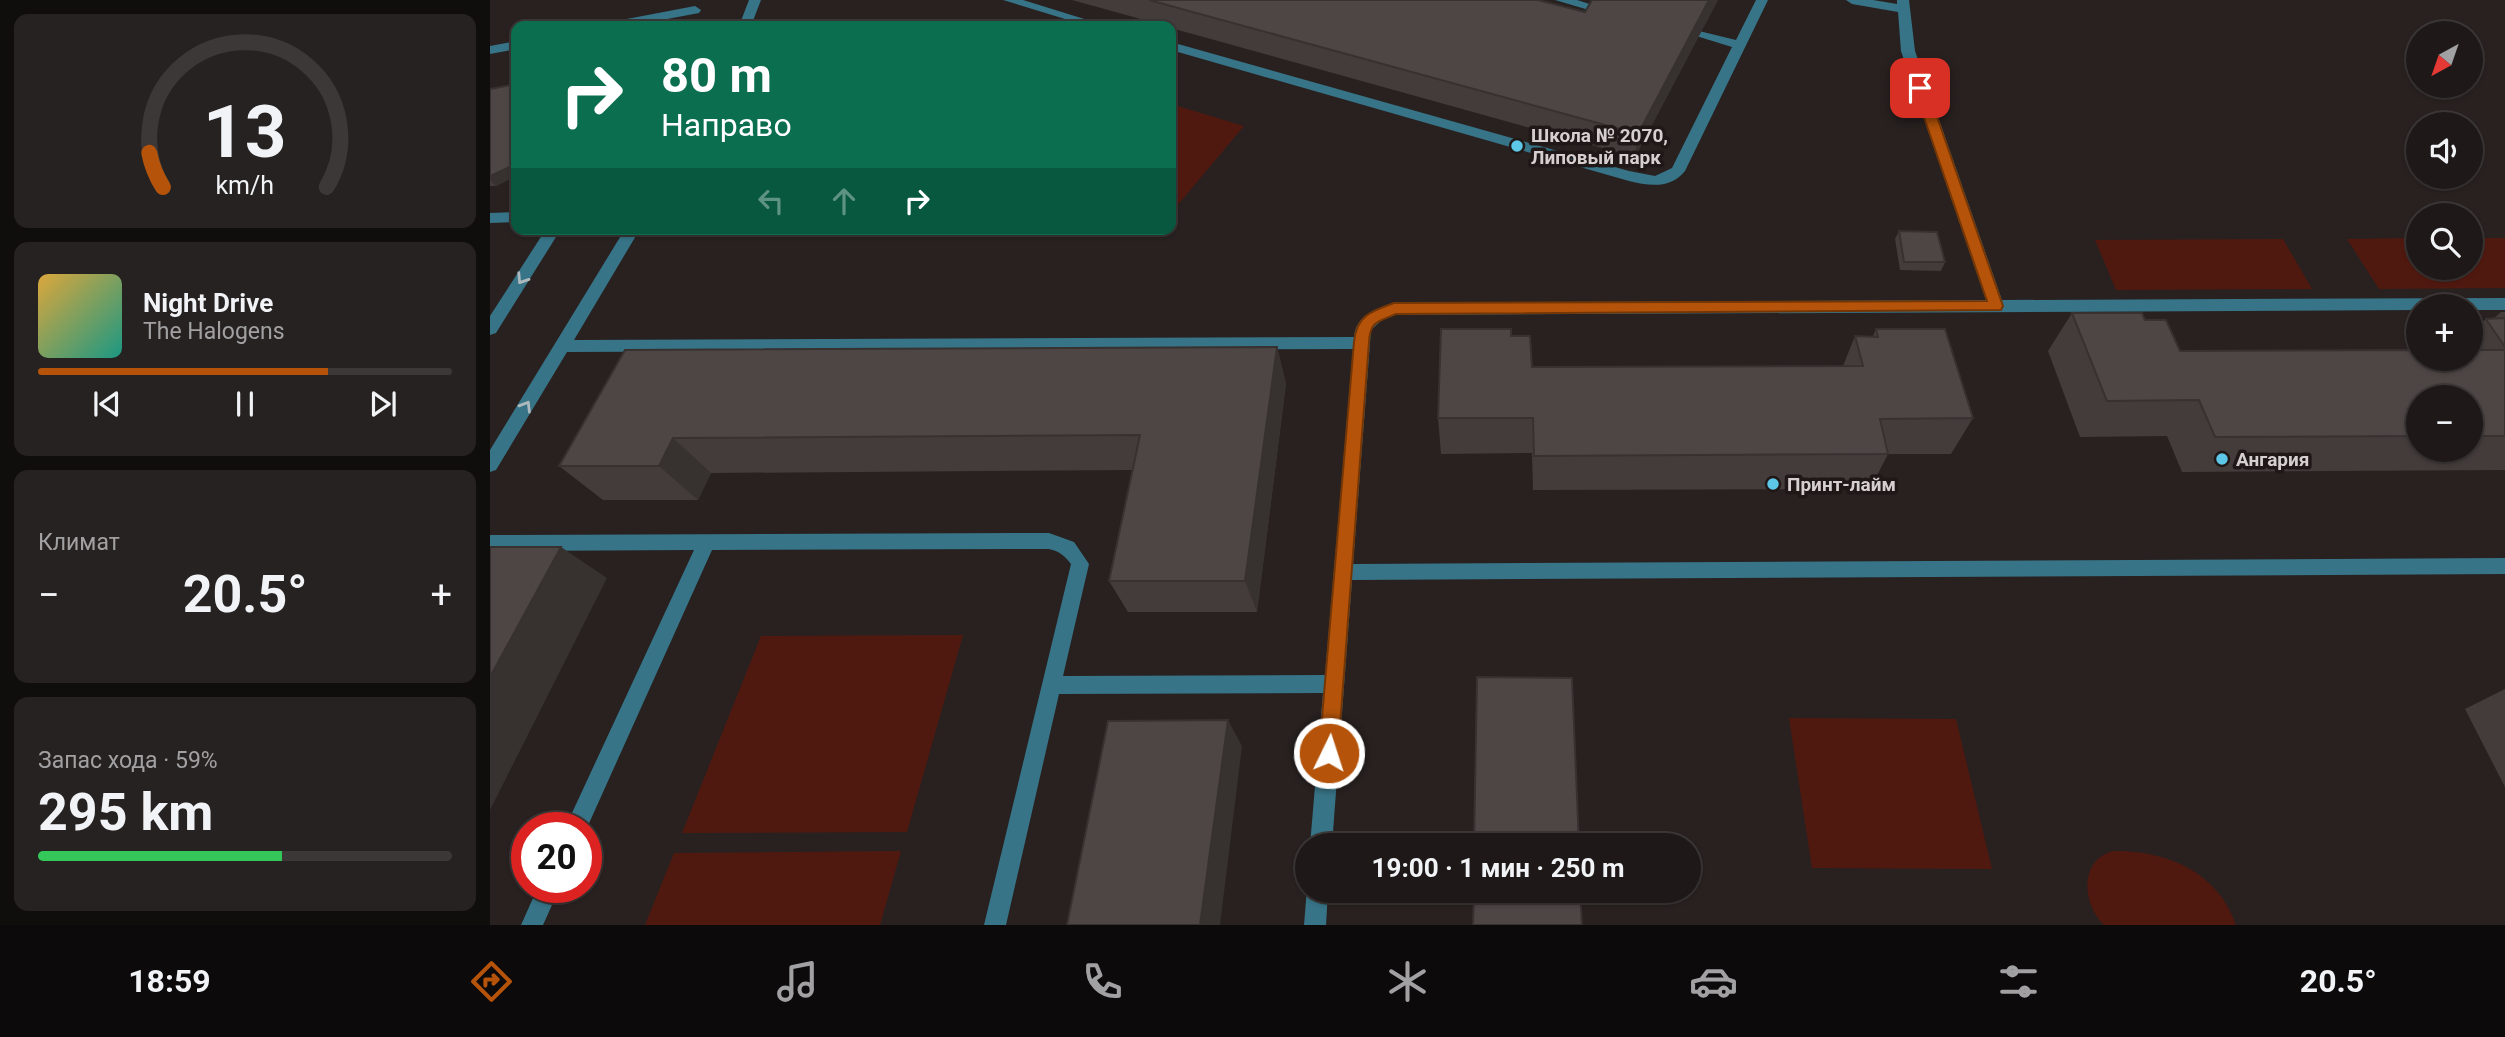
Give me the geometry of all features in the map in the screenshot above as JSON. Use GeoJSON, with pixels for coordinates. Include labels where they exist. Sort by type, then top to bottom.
{"type":"FeatureCollection","features":[{"type":"Feature","properties":{"kind":"street"},"geometry":{"type":"LineString","coordinates":[[747,21],[755,0]]}},
{"type":"Feature","properties":{"kind":"street"},"geometry":{"type":"LineString","coordinates":[[1009,0],[1083,21]]}},
{"type":"Feature","properties":{"kind":"street"},"geometry":{"type":"LineString","coordinates":[[1562,0],[1599,9]]}},
{"type":"Feature","properties":{"kind":"street"},"geometry":{"type":"LineString","coordinates":[[1176,47],[1629,176],[1657,181],[1672,177],[1678,171],[1762,0]]}},
{"type":"Feature","properties":{"kind":"street"},"geometry":{"type":"LineString","coordinates":[[1852,0],[1903,4],[1908,51],[1996,306]]}},
{"type":"Feature","properties":{"kind":"street"},"geometry":{"type":"LineString","coordinates":[[631,21],[697,5]]}},
{"type":"Feature","properties":{"kind":"street"},"geometry":{"type":"LineString","coordinates":[[688,21],[697,5]]}},
{"type":"Feature","properties":{"kind":"street"},"geometry":{"type":"LineString","coordinates":[[1699,35],[1740,45]]}},
{"type":"Feature","properties":{"kind":"street"},"geometry":{"type":"LineString","coordinates":[[490,50],[511,46]]}},
{"type":"Feature","properties":{"kind":"street"},"geometry":{"type":"LineString","coordinates":[[490,218],[511,217]]}},
{"type":"Feature","properties":{"kind":"street"},"geometry":{"type":"LineString","coordinates":[[490,329],[550,235]]}},
{"type":"Feature","properties":{"kind":"street"},"geometry":{"type":"LineString","coordinates":[[490,465],[629,235]]}},
{"type":"Feature","properties":{"kind":"street"},"geometry":{"type":"LineString","coordinates":[[1322,833],[1361,342],[1363,328],[1369,321],[1394,309],[2505,304]]}},
{"type":"Feature","properties":{"kind":"street"},"geometry":{"type":"LineString","coordinates":[[563,346],[1361,342]]}},
{"type":"Feature","properties":{"kind":"street"},"geometry":{"type":"LineString","coordinates":[[583,812],[707,542]]}},
{"type":"Feature","properties":{"kind":"street"},"geometry":{"type":"LineString","coordinates":[[490,543],[1061,543],[1076,556],[1080,564],[995,925]]}},
{"type":"Feature","properties":{"kind":"street"},"geometry":{"type":"LineString","coordinates":[[1343,572],[2505,566]]}},
{"type":"Feature","properties":{"kind":"street"},"geometry":{"type":"LineString","coordinates":[[1051,685],[1334,684]]}},
{"type":"Feature","properties":{"kind":"street"},"geometry":{"type":"LineString","coordinates":[[532,925],[542,903]]}},
{"type":"Feature","properties":{"kind":"street"},"geometry":{"type":"LineString","coordinates":[[1315,925],[1316,903]]}},
{"type":"Feature","properties":{"kind":"shaded area"},"geometry":{"type":"Polygon","coordinates":[[[1176,106],[1244,126],[1176,207],[1176,106]]]}},
{"type":"Feature","properties":{"kind":"shaded area"},"geometry":{"type":"Polygon","coordinates":[[[2406,238],[2406,280],[2483,280],[2483,238],[2505,238],[2505,288],[2379,289],[2347,239],[2406,238]]]}},
{"type":"Feature","properties":{"kind":"shaded area"},"geometry":{"type":"Polygon","coordinates":[[[2283,239],[2312,289],[2116,290],[2095,240],[2283,239]]]}},
{"type":"Feature","properties":{"kind":"shaded area"},"geometry":{"type":"Polygon","coordinates":[[[963,635],[907,832],[682,833],[761,636],[963,635]]]}},
{"type":"Feature","properties":{"kind":"shaded area"},"geometry":{"type":"Polygon","coordinates":[[[1789,718],[1956,719],[1992,869],[1812,868],[1789,718]]]}},
{"type":"Feature","properties":{"kind":"shaded area"},"geometry":{"type":"Polygon","coordinates":[[[901,851],[880,925],[645,925],[674,853],[901,851]]]}},
{"type":"Feature","properties":{"kind":"shaded area"},"geometry":{"type":"Polygon","coordinates":[[[2113,851],[2152,855],[2187,867],[2216,891],[2228,906],[2236,925],[2104,925],[2091,906],[2087,884],[2094,863],[2113,851]]]}},
{"type":"Feature","properties":{"kind":"building"},"geometry":{"type":"Polygon","coordinates":[[[1149,0],[1538,0],[1585,12],[1592,0],[1709,0],[1638,134],[1149,0]]]}},
{"type":"Feature","properties":{"kind":"building"},"geometry":{"type":"Polygon","coordinates":[[[511,85],[511,166],[490,176],[490,89],[511,85]]]}},
{"type":"Feature","properties":{"kind":"building"},"geometry":{"type":"Polygon","coordinates":[[[1899,231],[1937,232],[1945,262],[1904,262],[1899,231]]]}},
{"type":"Feature","properties":{"kind":"building"},"geometry":{"type":"Polygon","coordinates":[[[2072,313],[2142,313],[2145,320],[2166,320],[2180,351],[2406,350],[2406,371],[2483,371],[2483,350],[2505,350],[2505,436],[2483,436],[2483,385],[2406,385],[2406,436],[2215,437],[2199,400],[2107,401],[2072,313]]]}},
{"type":"Feature","properties":{"kind":"building"},"geometry":{"type":"Polygon","coordinates":[[[2505,318],[2505,347],[2486,319],[2505,318]]]}},
{"type":"Feature","properties":{"kind":"building"},"geometry":{"type":"Polygon","coordinates":[[[1441,329],[1511,329],[1511,336],[1530,336],[1532,367],[1863,366],[1855,336],[1878,337],[1876,329],[1945,329],[1973,418],[1880,419],[1888,454],[1534,456],[1533,418],[1438,418],[1441,329]]]}},
{"type":"Feature","properties":{"kind":"building"},"geometry":{"type":"Polygon","coordinates":[[[1277,347],[1245,581],[1109,581],[1140,435],[673,438],[659,466],[559,466],[625,350],[1277,347]]]}},
{"type":"Feature","properties":{"kind":"building"},"geometry":{"type":"Polygon","coordinates":[[[490,547],[561,547],[490,677],[490,547]]]}},
{"type":"Feature","properties":{"kind":"building"},"geometry":{"type":"Polygon","coordinates":[[[1477,677],[1572,678],[1578,833],[1474,833],[1477,677]]]}},
{"type":"Feature","properties":{"kind":"building"},"geometry":{"type":"Polygon","coordinates":[[[1228,720],[1200,925],[1067,925],[1108,721],[1228,720]]]}},
{"type":"Feature","properties":{"kind":"building"},"geometry":{"type":"Polygon","coordinates":[[[1474,903],[1581,903],[1582,925],[1473,925],[1474,903]]]}},
{"type":"Feature","properties":{"kind":"place","name":"Школа № 2070, Липовый парк"},"geometry":{"type":"Point","coordinates":[1517,146]}},
{"type":"Feature","properties":{"kind":"place","name":"Ангария"},"geometry":{"type":"Point","coordinates":[2222,459]}},
{"type":"Feature","properties":{"kind":"place","name":"Принт-лайм"},"geometry":{"type":"Point","coordinates":[1773,484]}},
{"type":"Feature","properties":{"kind":"route"},"geometry":{"type":"LineString","coordinates":[[1329,753],[1361,342],[1363,328],[1369,321],[1394,309],[1996,306],[1920,88]]}}]}
